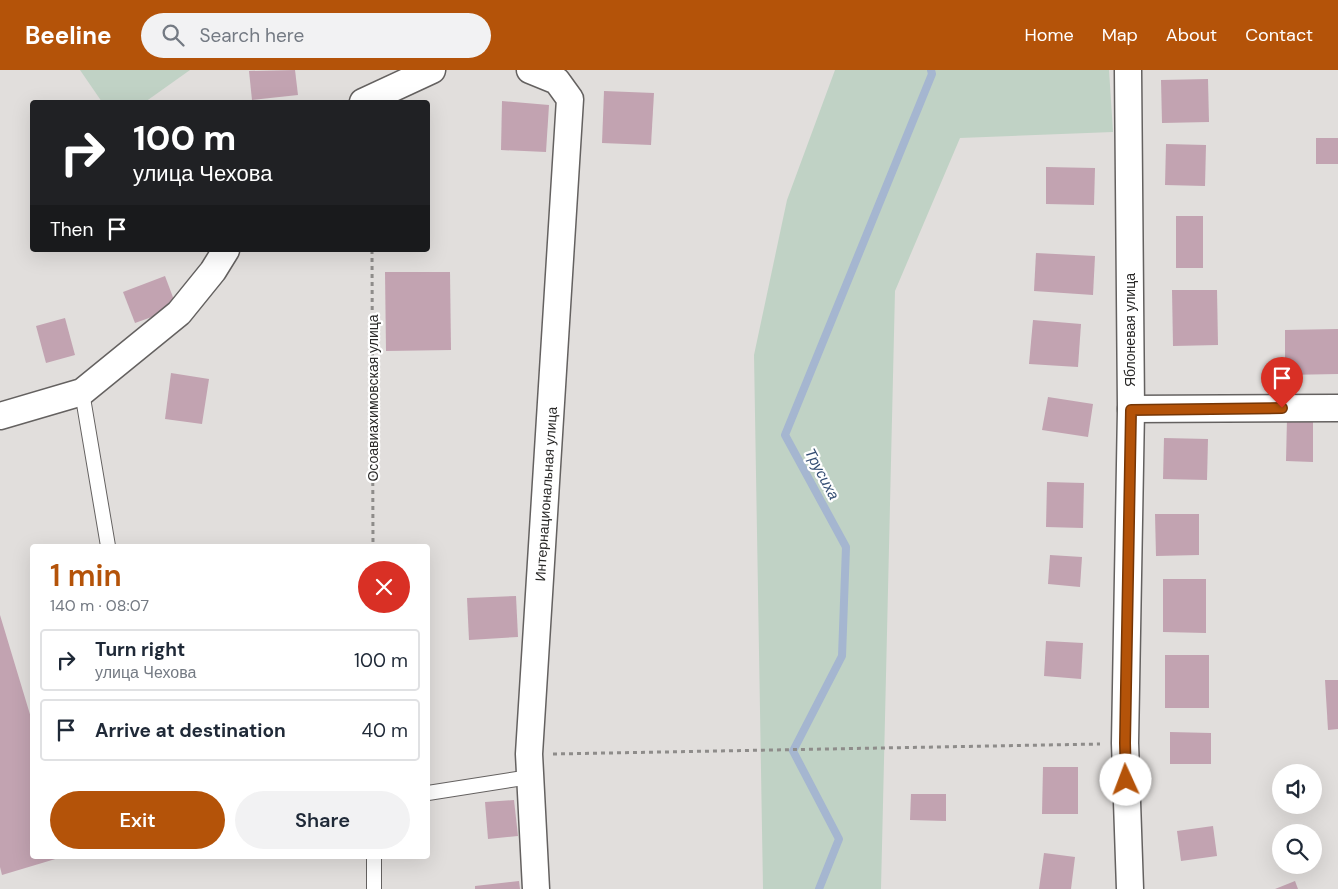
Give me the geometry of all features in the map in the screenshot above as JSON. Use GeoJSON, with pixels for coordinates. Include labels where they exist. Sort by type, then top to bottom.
{"type":"FeatureCollection","features":[{"type":"Feature","properties":{"kind":"street"},"geometry":{"type":"LineString","coordinates":[[367,100],[432,70]]}},
{"type":"Feature","properties":{"kind":"street","name":"Интернациональная улица"},"geometry":{"type":"LineString","coordinates":[[530,70],[557,81],[570,99],[530,765],[536,889]]}},
{"type":"Feature","properties":{"kind":"street","name":"Яблоневая улица"},"geometry":{"type":"LineString","coordinates":[[1128,70],[1131,410],[1125,743],[1130,889]]}},
{"type":"Feature","properties":{"kind":"street"},"geometry":{"type":"LineString","coordinates":[[0,416],[82,392],[179,313],[213,271],[225,252]]}},
{"type":"Feature","properties":{"kind":"street"},"geometry":{"type":"LineString","coordinates":[[1131,410],[1338,408]]}},
{"type":"Feature","properties":{"kind":"lane"},"geometry":{"type":"LineString","coordinates":[[82,392],[108,544]]}},
{"type":"Feature","properties":{"kind":"lane"},"geometry":{"type":"LineString","coordinates":[[430,792],[530,765]]}},
{"type":"Feature","properties":{"kind":"lane"},"geometry":{"type":"LineString","coordinates":[[374,859],[374,889]]}},
{"type":"Feature","properties":{"kind":"path","name":"Осоавиахимовская улица"},"geometry":{"type":"LineString","coordinates":[[372,252],[373,544]]}},
{"type":"Feature","properties":{"kind":"path"},"geometry":{"type":"LineString","coordinates":[[530,765],[1125,743]]}},
{"type":"Feature","properties":{"kind":"green space"},"geometry":{"type":"Polygon","coordinates":[[[80,70],[190,70],[148,100],[101,100],[80,70]]]}},
{"type":"Feature","properties":{"kind":"green space"},"geometry":{"type":"Polygon","coordinates":[[[835,70],[1109,70],[1113,132],[960,138],[895,291],[881,889],[763,889],[754,355],[787,200],[835,70]]]}},
{"type":"Feature","properties":{"kind":"building"},"geometry":{"type":"Polygon","coordinates":[[[295,70],[298,95],[252,100],[249,71],[295,70]]]}},
{"type":"Feature","properties":{"kind":"building"},"geometry":{"type":"Polygon","coordinates":[[[1208,79],[1209,122],[1162,123],[1161,80],[1208,79]]]}},
{"type":"Feature","properties":{"kind":"building"},"geometry":{"type":"Polygon","coordinates":[[[604,91],[654,93],[651,145],[602,143],[604,91]]]}},
{"type":"Feature","properties":{"kind":"building"},"geometry":{"type":"Polygon","coordinates":[[[502,101],[549,105],[546,152],[501,150],[502,101]]]}},
{"type":"Feature","properties":{"kind":"building"},"geometry":{"type":"Polygon","coordinates":[[[1316,138],[1338,138],[1338,164],[1316,164],[1316,138]]]}},
{"type":"Feature","properties":{"kind":"building"},"geometry":{"type":"Polygon","coordinates":[[[1166,144],[1206,145],[1205,186],[1165,185],[1166,144]]]}},
{"type":"Feature","properties":{"kind":"building"},"geometry":{"type":"Polygon","coordinates":[[[1046,167],[1095,168],[1094,205],[1046,204],[1046,167]]]}},
{"type":"Feature","properties":{"kind":"building"},"geometry":{"type":"Polygon","coordinates":[[[1176,216],[1203,216],[1203,268],[1176,268],[1176,216]]]}},
{"type":"Feature","properties":{"kind":"building"},"geometry":{"type":"Polygon","coordinates":[[[1036,253],[1095,256],[1093,295],[1034,291],[1036,253]]]}},
{"type":"Feature","properties":{"kind":"building"},"geometry":{"type":"Polygon","coordinates":[[[385,272],[450,272],[451,350],[386,351],[385,272]]]}},
{"type":"Feature","properties":{"kind":"building"},"geometry":{"type":"Polygon","coordinates":[[[165,276],[177,308],[135,323],[123,292],[165,276]]]}},
{"type":"Feature","properties":{"kind":"building"},"geometry":{"type":"Polygon","coordinates":[[[1172,290],[1217,290],[1218,345],[1173,346],[1172,290]]]}},
{"type":"Feature","properties":{"kind":"building"},"geometry":{"type":"Polygon","coordinates":[[[65,318],[75,355],[46,363],[36,326],[65,318]]]}},
{"type":"Feature","properties":{"kind":"building"},"geometry":{"type":"Polygon","coordinates":[[[1033,320],[1081,324],[1078,367],[1029,364],[1033,320]]]}},
{"type":"Feature","properties":{"kind":"building"},"geometry":{"type":"Polygon","coordinates":[[[1338,329],[1338,374],[1285,375],[1285,330],[1338,329]]]}},
{"type":"Feature","properties":{"kind":"building"},"geometry":{"type":"Polygon","coordinates":[[[171,373],[209,379],[202,424],[165,419],[171,373]]]}},
{"type":"Feature","properties":{"kind":"building"},"geometry":{"type":"Polygon","coordinates":[[[1048,397],[1093,404],[1088,437],[1042,430],[1048,397]]]}},
{"type":"Feature","properties":{"kind":"building"},"geometry":{"type":"Polygon","coordinates":[[[1287,418],[1313,420],[1313,462],[1286,461],[1287,418]]]}},
{"type":"Feature","properties":{"kind":"building"},"geometry":{"type":"Polygon","coordinates":[[[1164,438],[1208,439],[1207,480],[1163,479],[1164,438]]]}},
{"type":"Feature","properties":{"kind":"building"},"geometry":{"type":"Polygon","coordinates":[[[1047,482],[1084,483],[1083,528],[1046,527],[1047,482]]]}},
{"type":"Feature","properties":{"kind":"building"},"geometry":{"type":"Polygon","coordinates":[[[1155,514],[1199,514],[1199,555],[1156,556],[1155,514]]]}},
{"type":"Feature","properties":{"kind":"building"},"geometry":{"type":"Polygon","coordinates":[[[1050,555],[1082,557],[1080,587],[1048,584],[1050,555]]]}},
{"type":"Feature","properties":{"kind":"building"},"geometry":{"type":"Polygon","coordinates":[[[1163,579],[1206,579],[1206,633],[1163,632],[1163,579]]]}},
{"type":"Feature","properties":{"kind":"building"},"geometry":{"type":"Polygon","coordinates":[[[516,596],[518,637],[469,640],[467,598],[516,596]]]}},
{"type":"Feature","properties":{"kind":"building"},"geometry":{"type":"Polygon","coordinates":[[[0,615],[30,714],[30,859],[55,859],[2,875],[0,867],[0,615]]]}},
{"type":"Feature","properties":{"kind":"building"},"geometry":{"type":"Polygon","coordinates":[[[1046,641],[1083,643],[1081,679],[1044,676],[1046,641]]]}},
{"type":"Feature","properties":{"kind":"building"},"geometry":{"type":"Polygon","coordinates":[[[1165,655],[1209,655],[1209,708],[1165,708],[1165,655]]]}},
{"type":"Feature","properties":{"kind":"building"},"geometry":{"type":"Polygon","coordinates":[[[1325,680],[1338,680],[1338,729],[1328,730],[1325,680]]]}},
{"type":"Feature","properties":{"kind":"building"},"geometry":{"type":"Polygon","coordinates":[[[1170,732],[1211,733],[1211,764],[1170,764],[1170,732]]]}},
{"type":"Feature","properties":{"kind":"building"},"geometry":{"type":"Polygon","coordinates":[[[1043,767],[1078,767],[1078,814],[1042,814],[1043,767]]]}},
{"type":"Feature","properties":{"kind":"building"},"geometry":{"type":"Polygon","coordinates":[[[911,794],[946,794],[946,821],[910,820],[911,794]]]}},
{"type":"Feature","properties":{"kind":"building"},"geometry":{"type":"Polygon","coordinates":[[[514,800],[518,836],[488,839],[485,802],[514,800]]]}},
{"type":"Feature","properties":{"kind":"building"},"geometry":{"type":"Polygon","coordinates":[[[1213,826],[1217,856],[1181,861],[1177,831],[1213,826]]]}},
{"type":"Feature","properties":{"kind":"building"},"geometry":{"type":"Polygon","coordinates":[[[1044,853],[1075,857],[1071,889],[1039,889],[1044,853]]]}},
{"type":"Feature","properties":{"kind":"building"},"geometry":{"type":"Polygon","coordinates":[[[519,881],[520,889],[475,889],[475,886],[519,881]]]}},
{"type":"Feature","properties":{"kind":"building"},"geometry":{"type":"Polygon","coordinates":[[[1295,881],[1298,889],[1275,889],[1295,881]]]}},
{"type":"Feature","properties":{"kind":"waterway","name":"Трусиха"},"geometry":{"type":"LineString","coordinates":[[819,889],[839,839],[793,751],[842,656],[846,547],[785,435],[932,74],[931,70]]}},
{"type":"Feature","properties":{"kind":"route"},"geometry":{"type":"LineString","coordinates":[[1126,780],[1131,410],[1282,408]]}}]}
